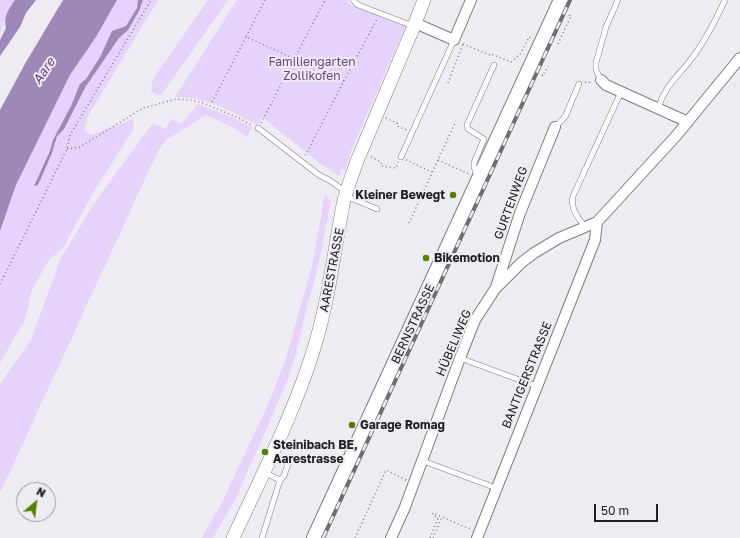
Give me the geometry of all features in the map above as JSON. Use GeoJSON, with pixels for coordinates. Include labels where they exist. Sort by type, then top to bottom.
{"type":"FeatureCollection","features":[{"type":"Feature","properties":{"kind":"main road","name":"BERNSTRASSE"},"geometry":{"type":"LineString","coordinates":[[314,538],[562,0]]}},
{"type":"Feature","properties":{"kind":"street","name":"AARESTRASSE"},"geometry":{"type":"LineString","coordinates":[[233,538],[298,394],[315,345],[329,289],[346,194],[360,153],[415,25],[424,0]]}},
{"type":"Feature","properties":{"kind":"street"},"geometry":{"type":"LineString","coordinates":[[415,25],[461,42],[471,0]]}},
{"type":"Feature","properties":{"kind":"street"},"geometry":{"type":"LineString","coordinates":[[597,222],[662,152],[740,58]]}},
{"type":"Feature","properties":{"kind":"street"},"geometry":{"type":"LineString","coordinates":[[598,82],[688,122]]}},
{"type":"Feature","properties":{"kind":"street","name":"GURTENWEG"},"geometry":{"type":"LineString","coordinates":[[495,289],[520,213],[555,127]]}},
{"type":"Feature","properties":{"kind":"street","name":"HÜBELIWEG"},"geometry":{"type":"LineString","coordinates":[[391,538],[423,461],[475,320],[495,289],[534,252],[584,226],[597,222]]}},
{"type":"Feature","properties":{"kind":"street","name":"BANTIGERSTRASSE"},"geometry":{"type":"LineString","coordinates":[[478,536],[536,386],[595,240],[597,222]]}},
{"type":"Feature","properties":{"kind":"lane"},"geometry":{"type":"LineString","coordinates":[[353,0],[358,5],[415,25]]}},
{"type":"Feature","properties":{"kind":"lane"},"geometry":{"type":"LineString","coordinates":[[598,82],[596,63],[604,32],[618,0]]}},
{"type":"Feature","properties":{"kind":"lane"},"geometry":{"type":"LineString","coordinates":[[658,108],[663,93],[698,49],[714,24],[725,0]]}},
{"type":"Feature","properties":{"kind":"lane"},"geometry":{"type":"LineString","coordinates":[[401,157],[412,133],[461,42]]}},
{"type":"Feature","properties":{"kind":"lane"},"geometry":{"type":"LineString","coordinates":[[480,179],[474,167],[484,139],[471,132],[467,127],[494,64]]}},
{"type":"Feature","properties":{"kind":"lane"},"geometry":{"type":"LineString","coordinates":[[555,127],[565,117],[579,84]]}},
{"type":"Feature","properties":{"kind":"lane"},"geometry":{"type":"LineString","coordinates":[[584,226],[574,211],[572,202],[573,196],[621,92]]}},
{"type":"Feature","properties":{"kind":"lane"},"geometry":{"type":"LineString","coordinates":[[258,128],[346,194],[376,209]]}},
{"type":"Feature","properties":{"kind":"lane"},"geometry":{"type":"LineString","coordinates":[[460,358],[536,386]]}},
{"type":"Feature","properties":{"kind":"lane"},"geometry":{"type":"LineString","coordinates":[[262,538],[280,480],[284,476],[290,458]]}},
{"type":"Feature","properties":{"kind":"lane"},"geometry":{"type":"LineString","coordinates":[[423,461],[496,488]]}},
{"type":"Feature","properties":{"kind":"lane"},"geometry":{"type":"LineString","coordinates":[[263,472],[280,480]]}},
{"type":"Feature","properties":{"kind":"path"},"geometry":{"type":"LineString","coordinates":[[0,284],[67,149],[70,135],[151,0]]}},
{"type":"Feature","properties":{"kind":"path"},"geometry":{"type":"LineString","coordinates":[[212,102],[265,0]]}},
{"type":"Feature","properties":{"kind":"path"},"geometry":{"type":"LineString","coordinates":[[67,149],[80,147],[143,108],[176,99],[192,100],[208,105],[242,119],[258,128],[325,0]]}},
{"type":"Feature","properties":{"kind":"path"},"geometry":{"type":"LineString","coordinates":[[558,44],[571,16],[568,15]]}},
{"type":"Feature","properties":{"kind":"path"},"geometry":{"type":"LineString","coordinates":[[302,162],[377,18]]}},
{"type":"Feature","properties":{"kind":"path"},"geometry":{"type":"LineString","coordinates":[[246,37],[344,81]]}},
{"type":"Feature","properties":{"kind":"path"},"geometry":{"type":"LineString","coordinates":[[448,83],[461,42],[490,55],[491,54],[511,62],[521,53],[529,37],[532,39],[531,40]]}},
{"type":"Feature","properties":{"kind":"path"},"geometry":{"type":"LineString","coordinates":[[541,74],[543,76],[548,66]]}},
{"type":"Feature","properties":{"kind":"path"},"geometry":{"type":"LineString","coordinates":[[579,84],[598,82]]}},
{"type":"Feature","properties":{"kind":"path"},"geometry":{"type":"LineString","coordinates":[[377,114],[396,122],[398,126],[412,133]]}},
{"type":"Feature","properties":{"kind":"path"},"geometry":{"type":"LineString","coordinates":[[409,223],[456,121]]}},
{"type":"Feature","properties":{"kind":"path"},"geometry":{"type":"LineString","coordinates":[[360,153],[381,162],[381,166],[396,168]]}},
{"type":"Feature","properties":{"kind":"path"},"geometry":{"type":"LineString","coordinates":[[401,157],[432,172]]}},
{"type":"Feature","properties":{"kind":"path"},"geometry":{"type":"LineString","coordinates":[[438,160],[480,179]]}},
{"type":"Feature","properties":{"kind":"path"},"geometry":{"type":"LineString","coordinates":[[355,538],[386,470],[414,483]]}},
{"type":"Feature","properties":{"kind":"path"},"geometry":{"type":"LineString","coordinates":[[430,538],[438,518],[433,513],[478,536]]}},
{"type":"Feature","properties":{"kind":"path"},"geometry":{"type":"LineString","coordinates":[[433,538],[442,517]]}},
{"type":"Feature","properties":{"kind":"green space"},"geometry":{"type":"Polygon","coordinates":[[[0,0],[15,0],[8,11],[0,33],[0,0]]]}},
{"type":"Feature","properties":{"kind":"green space"},"geometry":{"type":"Polygon","coordinates":[[[117,0],[158,0],[88,116],[84,131],[92,135],[133,119],[134,128],[92,195],[63,248],[49,260],[32,289],[25,320],[0,363],[0,231],[16,185],[70,75],[96,37],[117,0]]]}},
{"type":"Feature","properties":{"kind":"green space"},"geometry":{"type":"Polygon","coordinates":[[[208,0],[228,0],[162,94],[157,95],[151,91],[153,79],[208,0]]]}},
{"type":"Feature","properties":{"kind":"green space","name":"Familiengarten Zollikofen"},"geometry":{"type":"Polygon","coordinates":[[[237,0],[348,0],[348,3],[406,25],[351,151],[345,170],[342,169],[339,176],[317,161],[262,117],[257,125],[218,105],[197,99],[175,97],[237,0]]]}},
{"type":"Feature","properties":{"kind":"green space"},"geometry":{"type":"Polygon","coordinates":[[[198,104],[252,127],[247,137],[236,129],[206,115],[166,140],[158,151],[0,491],[0,384],[31,340],[61,258],[97,199],[153,123],[165,129],[172,119],[181,124],[198,104]]]}},
{"type":"Feature","properties":{"kind":"green space"},"geometry":{"type":"Polygon","coordinates":[[[325,194],[331,201],[318,267],[296,353],[286,384],[236,498],[213,538],[202,538],[219,508],[264,414],[285,362],[313,262],[325,194]]]}},
{"type":"Feature","properties":{"kind":"water"},"geometry":{"type":"Polygon","coordinates":[[[15,0],[36,0],[26,13],[20,27],[0,56],[0,40],[6,28],[6,16],[15,0]]]}},
{"type":"Feature","properties":{"kind":"water","name":"Aare"},"geometry":{"type":"Polygon","coordinates":[[[63,0],[117,0],[96,37],[70,75],[16,185],[0,231],[0,110],[26,62],[63,0]]]}},
{"type":"Feature","properties":{"kind":"water"},"geometry":{"type":"Polygon","coordinates":[[[138,0],[143,0],[139,11],[128,30],[119,38],[86,86],[64,129],[57,136],[52,153],[38,185],[34,186],[50,151],[53,140],[71,106],[80,84],[86,79],[100,57],[112,31],[126,26],[137,8],[138,0]]]}},
{"type":"Feature","properties":{"kind":"railway"},"geometry":{"type":"LineString","coordinates":[[323,538],[570,0]]}},
{"type":"Feature","properties":{"kind":"place","name":"Kleiner Bewegt"},"geometry":{"type":"Point","coordinates":[453,195]}},
{"type":"Feature","properties":{"kind":"place","name":"Bikemotion"},"geometry":{"type":"Point","coordinates":[426,258]}},
{"type":"Feature","properties":{"kind":"place","name":"Garage Romag"},"geometry":{"type":"Point","coordinates":[352,425]}},
{"type":"Feature","properties":{"kind":"place","name":"Steinibach BE, Aarestrasse"},"geometry":{"type":"Point","coordinates":[265,452]}}]}
